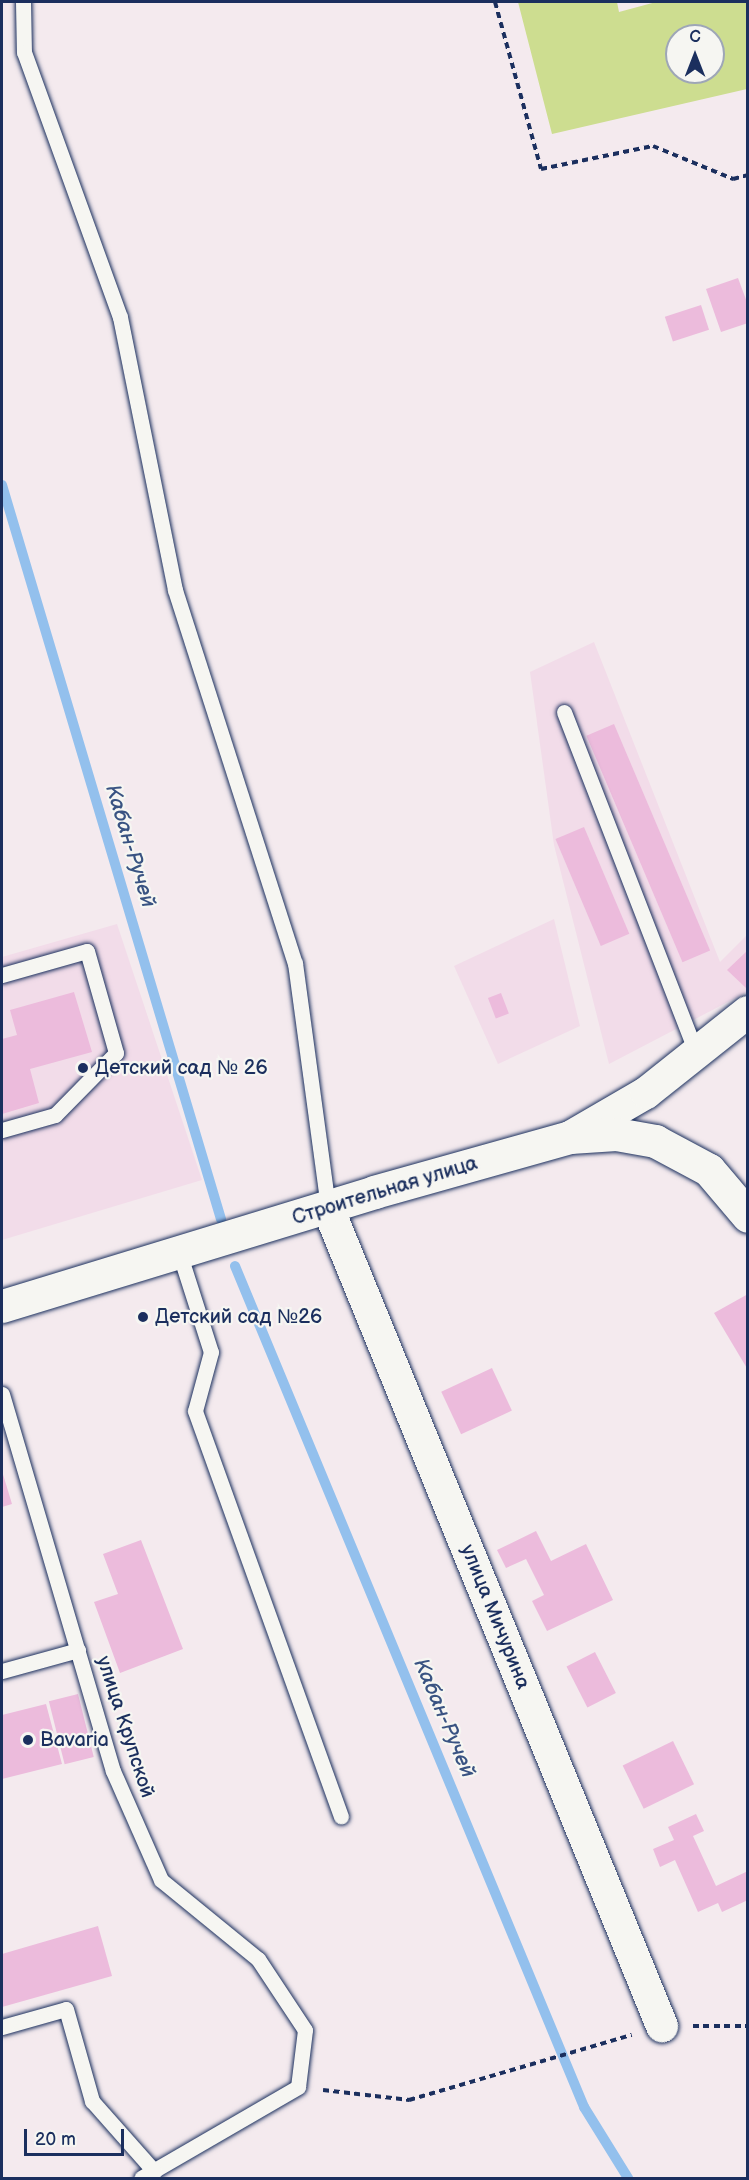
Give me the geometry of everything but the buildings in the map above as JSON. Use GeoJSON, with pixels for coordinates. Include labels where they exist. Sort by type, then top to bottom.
{"type":"FeatureCollection","features":[{"type":"Feature","properties":{"kind":"street"},"geometry":{"type":"LineString","coordinates":[[570,1137],[645,1093],[747,1012]]}},
{"type":"Feature","properties":{"kind":"street","name":"Строительная улица"},"geometry":{"type":"LineString","coordinates":[[2,1306],[570,1137],[616,1134],[655,1141],[709,1170],[747,1216]]}},
{"type":"Feature","properties":{"kind":"street","name":"улица Мичурина"},"geometry":{"type":"LineString","coordinates":[[328,1208],[662,2026]]}},
{"type":"Feature","properties":{"kind":"lane"},"geometry":{"type":"LineString","coordinates":[[22,2],[24,52],[120,317],[175,590],[295,963],[328,1208]]}},
{"type":"Feature","properties":{"kind":"lane"},"geometry":{"type":"LineString","coordinates":[[564,712],[696,1053]]}},
{"type":"Feature","properties":{"kind":"lane"},"geometry":{"type":"LineString","coordinates":[[2,975],[87,951],[116,1053],[55,1115],[2,1130]]}},
{"type":"Feature","properties":{"kind":"lane"},"geometry":{"type":"LineString","coordinates":[[179,1252],[211,1352],[195,1412],[341,1816]]}},
{"type":"Feature","properties":{"kind":"lane","name":"улица Крупской"},"geometry":{"type":"LineString","coordinates":[[2,1394],[114,1771],[161,1880],[258,1959],[305,2030],[298,2087]]}},
{"type":"Feature","properties":{"kind":"lane"},"geometry":{"type":"LineString","coordinates":[[2,1671],[78,1650]]}},
{"type":"Feature","properties":{"kind":"lane"},"geometry":{"type":"LineString","coordinates":[[2,2027],[66,2009],[92,2101],[147,2175],[298,2087]]}},
{"type":"Feature","properties":{"kind":"path"},"geometry":{"type":"LineString","coordinates":[[495,2],[541,169],[653,146],[733,179],[747,175]]}},
{"type":"Feature","properties":{"kind":"path"},"geometry":{"type":"LineString","coordinates":[[298,2087],[409,2100],[578,2049]]}},
{"type":"Feature","properties":{"kind":"shaded area"},"geometry":{"type":"Polygon","coordinates":[[[594,642],[720,962],[747,935],[747,992],[609,1064],[554,845],[530,672],[594,642]]]}},
{"type":"Feature","properties":{"kind":"shaded area"},"geometry":{"type":"Polygon","coordinates":[[[554,919],[580,1026],[498,1064],[454,966],[554,919]]]}},
{"type":"Feature","properties":{"kind":"shaded area","name":"Детский сад № 26"},"geometry":{"type":"Polygon","coordinates":[[[117,924],[202,1180],[2,1240],[2,957],[117,924]]]}},
{"type":"Feature","properties":{"kind":"green space"},"geometry":{"type":"Polygon","coordinates":[[[518,2],[617,2],[619,12],[656,2],[747,2],[747,89],[552,134],[518,2]]]}},
{"type":"Feature","properties":{"kind":"waterway","name":"Кабан-Ручей"},"geometry":{"type":"LineString","coordinates":[[2,485],[221,1219]]}},
{"type":"Feature","properties":{"kind":"waterway","name":"Кабан-Ручей"},"geometry":{"type":"LineString","coordinates":[[235,1266],[584,2107],[628,2178]]}},
{"type":"Feature","properties":{"kind":"place","name":"Детский сад № 26"},"geometry":{"type":"Point","coordinates":[83,1068]}},
{"type":"Feature","properties":{"kind":"place","name":"Детский сад №26"},"geometry":{"type":"Point","coordinates":[143,1317]}},
{"type":"Feature","properties":{"kind":"place","name":"Bavaria"},"geometry":{"type":"Point","coordinates":[28,1740]}}]}
